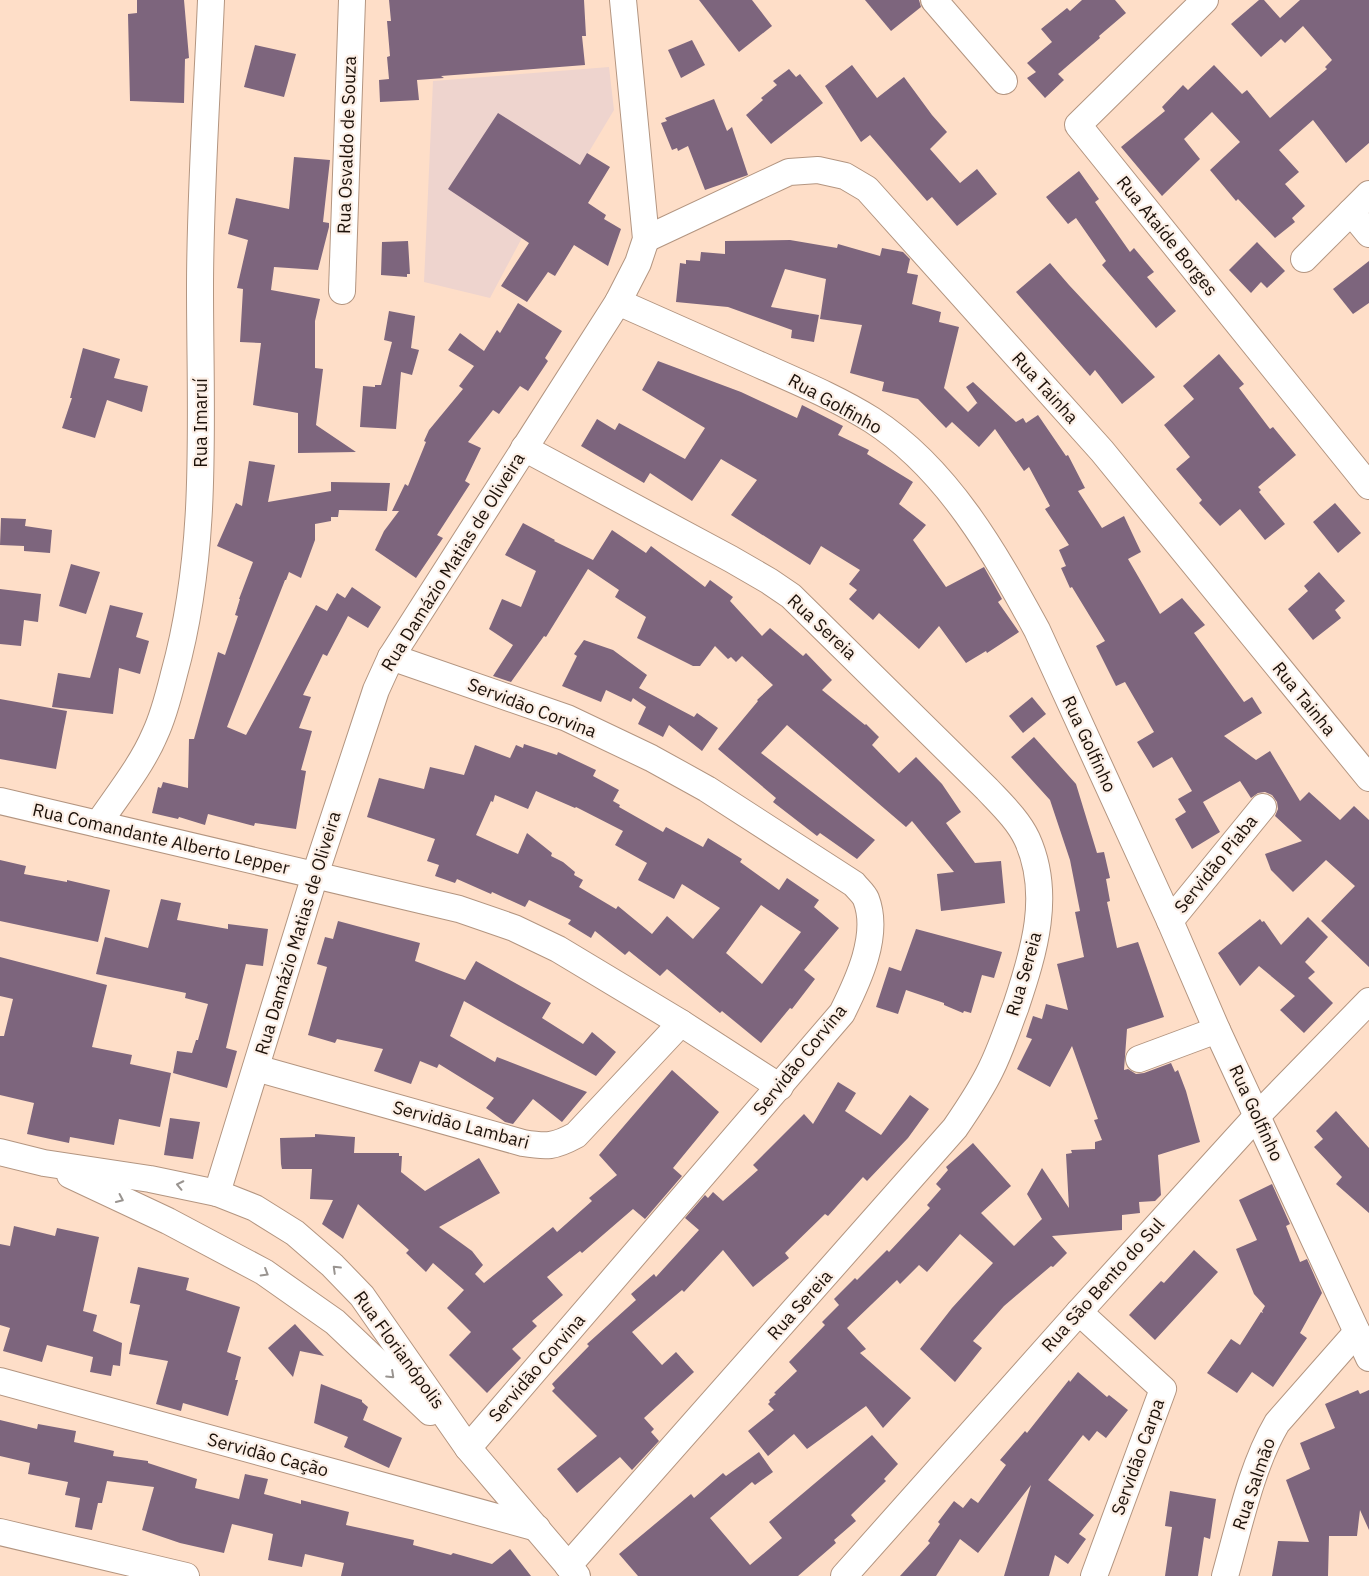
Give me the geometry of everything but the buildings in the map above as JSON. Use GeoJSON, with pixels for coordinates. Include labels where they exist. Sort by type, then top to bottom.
{"type":"FeatureCollection","features":[{"type":"Feature","properties":{"kind":"street","name":"Rua Imaruí"},"geometry":{"type":"LineString","coordinates":[[98,824],[155,736],[178,662],[187,624],[193,583],[198,539],[202,446],[201,214],[211,0]]}},
{"type":"Feature","properties":{"kind":"street","name":"Rua Osvaldo de Souza"},"geometry":{"type":"LineString","coordinates":[[342,291],[352,0]]}},
{"type":"Feature","properties":{"kind":"street","name":"Rua Damázio Matias de Oliveira"},"geometry":{"type":"LineString","coordinates":[[217,1193],[315,875],[376,690],[391,657],[618,302],[638,263],[646,239],[623,0]]}},
{"type":"Feature","properties":{"kind":"street"},"geometry":{"type":"LineString","coordinates":[[934,0],[1004,81]]}},
{"type":"Feature","properties":{"kind":"street","name":"Rua Ataíde Borges"},"geometry":{"type":"LineString","coordinates":[[1205,0],[1078,125],[1369,486]]}},
{"type":"Feature","properties":{"kind":"street","name":"Rua Tainha"},"geometry":{"type":"LineString","coordinates":[[646,239],[789,172],[818,170],[845,176],[867,189],[1102,451],[1369,778]]}},
{"type":"Feature","properties":{"kind":"street"},"geometry":{"type":"LineString","coordinates":[[1304,258],[1360,203],[1369,234]]}},
{"type":"Feature","properties":{"kind":"street","name":"Rua Golfinho"},"geometry":{"type":"LineString","coordinates":[[618,302],[832,398],[873,421],[908,449],[930,470],[957,501],[982,535],[1037,630],[1369,1358]]}},
{"type":"Feature","properties":{"kind":"street","name":"Rua Sereia"},"geometry":{"type":"LineString","coordinates":[[524,448],[731,559],[770,581],[790,596],[960,761],[1014,817],[1027,839],[1036,865],[1039,885],[1036,940],[1026,978],[991,1070],[956,1128],[572,1571]]}},
{"type":"Feature","properties":{"kind":"street","name":"Servidão Corvina"},"geometry":{"type":"LineString","coordinates":[[391,657],[567,718],[651,758],[707,789],[854,884],[865,898],[870,917],[868,951],[858,980],[842,1013],[468,1448]]}},
{"type":"Feature","properties":{"kind":"street","name":"Rua Comandante Alberto Lepper"},"geometry":{"type":"LineString","coordinates":[[0,801],[459,909],[514,928],[558,949],[681,1023],[780,1087]]}},
{"type":"Feature","properties":{"kind":"street","name":"Servidão Piaba"},"geometry":{"type":"LineString","coordinates":[[1170,921],[1262,807]]}},
{"type":"Feature","properties":{"kind":"street","name":"Rua São Bento do Sul"},"geometry":{"type":"LineString","coordinates":[[844,1576],[1079,1312],[1257,1116],[1369,1001]]}},
{"type":"Feature","properties":{"kind":"street","name":"Servidão Lambari"},"geometry":{"type":"LineString","coordinates":[[256,1068],[523,1143],[542,1146],[559,1144],[576,1135],[681,1023]]}},
{"type":"Feature","properties":{"kind":"street"},"geometry":{"type":"LineString","coordinates":[[1139,1060],[1218,1030]]}},
{"type":"Feature","properties":{"kind":"street","name":"Rua Florianópolis"},"geometry":{"type":"LineString","coordinates":[[0,1152],[44,1163],[150,1179],[217,1193],[254,1208],[295,1233],[332,1265],[362,1296],[468,1448]]}},
{"type":"Feature","properties":{"kind":"street","name":"Rua Florianópolis"},"geometry":{"type":"LineString","coordinates":[[44,1163],[168,1221],[264,1272],[335,1322],[468,1448],[572,1571]]}},
{"type":"Feature","properties":{"kind":"street","name":"Servidão Carpa"},"geometry":{"type":"LineString","coordinates":[[1079,1312],[1163,1389],[1094,1576]]}},
{"type":"Feature","properties":{"kind":"street","name":"Rua Salmão"},"geometry":{"type":"LineString","coordinates":[[1225,1576],[1260,1457],[1270,1435],[1277,1423],[1357,1332]]}},
{"type":"Feature","properties":{"kind":"street","name":"Servidão Cação"},"geometry":{"type":"LineString","coordinates":[[0,1381],[537,1528]]}},
{"type":"Feature","properties":{"kind":"street"},"geometry":{"type":"LineString","coordinates":[[0,1532],[186,1576]]}},
{"type":"Feature","properties":{"kind":"shaded area"},"geometry":{"type":"Polygon","coordinates":[[[609,67],[614,110],[566,190],[550,185],[490,298],[424,282],[433,81],[609,67]]]}}]}
